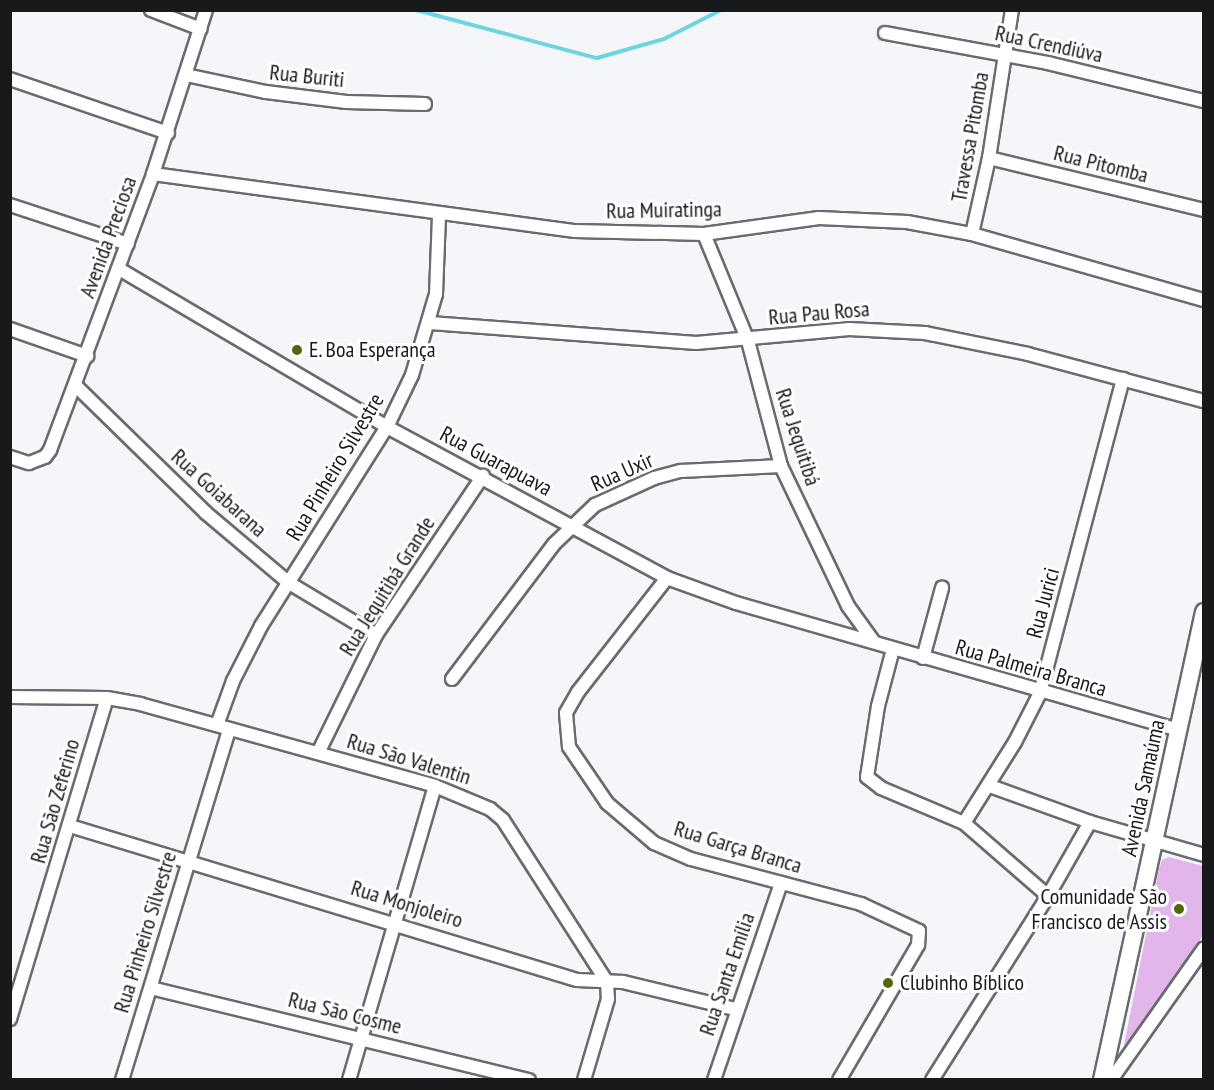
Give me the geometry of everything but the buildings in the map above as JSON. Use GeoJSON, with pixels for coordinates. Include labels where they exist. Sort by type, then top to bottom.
{"type":"FeatureCollection","features":[{"type":"Feature","properties":{"kind":"street"},"geometry":{"type":"LineString","coordinates":[[151,10],[201,29]]}},
{"type":"Feature","properties":{"kind":"street","name":"Avenida Preciosa"},"geometry":{"type":"LineString","coordinates":[[10,457],[30,463],[45,457],[50,450],[76,386],[168,133],[206,10]]}},
{"type":"Feature","properties":{"kind":"street","name":"Travessa Pitomba"},"geometry":{"type":"LineString","coordinates":[[972,234],[989,158],[1012,10]]}},
{"type":"Feature","properties":{"kind":"street","name":"Rua Crendiúva"},"geometry":{"type":"LineString","coordinates":[[885,33],[1006,55],[1203,101]]}},
{"type":"Feature","properties":{"kind":"street","name":"Rua Buriti"},"geometry":{"type":"LineString","coordinates":[[186,75],[266,92],[346,102],[425,104]]}},
{"type":"Feature","properties":{"kind":"street"},"geometry":{"type":"LineString","coordinates":[[10,79],[168,133]]}},
{"type":"Feature","properties":{"kind":"street","name":"Rua Pitomba"},"geometry":{"type":"LineString","coordinates":[[989,158],[1203,210]]}},
{"type":"Feature","properties":{"kind":"street","name":"Rua Muiratinga"},"geometry":{"type":"LineString","coordinates":[[153,174],[575,231],[704,234],[837,218],[918,223],[972,234],[1203,300]]}},
{"type":"Feature","properties":{"kind":"street"},"geometry":{"type":"LineString","coordinates":[[10,205],[128,244]]}},
{"type":"Feature","properties":{"kind":"street","name":"Rua Pinheiro Silvestre"},"geometry":{"type":"LineString","coordinates":[[217,725],[248,651],[387,427],[430,323],[439,261],[439,214]]}},
{"type":"Feature","properties":{"kind":"street","name":"Rua Jequitibá"},"geometry":{"type":"LineString","coordinates":[[704,234],[748,341],[781,466],[838,586],[874,642]]}},
{"type":"Feature","properties":{"kind":"street","name":"Rua Guarapuava"},"geometry":{"type":"LineString","coordinates":[[119,269],[387,427],[667,578],[736,603],[874,642]]}},
{"type":"Feature","properties":{"kind":"street","name":"Rua Pau Rosa"},"geometry":{"type":"LineString","coordinates":[[430,323],[696,343],[748,341],[849,329],[925,333],[1203,400]]}},
{"type":"Feature","properties":{"kind":"street"},"geometry":{"type":"LineString","coordinates":[[10,329],[87,356]]}},
{"type":"Feature","properties":{"kind":"street","name":"Rua Jurici"},"geometry":{"type":"LineString","coordinates":[[964,823],[990,786],[1040,693],[1123,379]]}},
{"type":"Feature","properties":{"kind":"street","name":"Rua Goiabarana"},"geometry":{"type":"LineString","coordinates":[[76,386],[206,513],[289,583],[376,635]]}},
{"type":"Feature","properties":{"kind":"street","name":"Rua Uxir"},"geometry":{"type":"LineString","coordinates":[[452,679],[570,526],[595,505],[654,478],[718,466],[781,466]]}},
{"type":"Feature","properties":{"kind":"street","name":"Rua Jequitibá Grande"},"geometry":{"type":"LineString","coordinates":[[318,753],[376,635],[483,477]]}},
{"type":"Feature","properties":{"kind":"street","name":"Rua Garça Branca"},"geometry":{"type":"LineString","coordinates":[[667,578],[578,692],[566,713],[569,747],[608,803],[654,843],[691,859],[861,904],[919,931],[918,945],[839,1080]]}},
{"type":"Feature","properties":{"kind":"street"},"geometry":{"type":"LineString","coordinates":[[922,658],[942,588]]}},
{"type":"Feature","properties":{"kind":"street","name":"Avenida Samaúma"},"geometry":{"type":"LineString","coordinates":[[1102,1080],[1155,843],[1203,612]]}},
{"type":"Feature","properties":{"kind":"street","name":"Rua Palmeira Branca"},"geometry":{"type":"LineString","coordinates":[[874,642],[1040,693],[1178,730]]}},
{"type":"Feature","properties":{"kind":"street"},"geometry":{"type":"LineString","coordinates":[[893,649],[874,726],[867,777],[881,788],[964,823],[1048,896]]}},
{"type":"Feature","properties":{"kind":"street","name":"Rua São Valentin"},"geometry":{"type":"LineString","coordinates":[[10,697],[106,699],[140,704],[435,786],[490,809],[503,820],[607,982]]}},
{"type":"Feature","properties":{"kind":"street","name":"Rua São Zeferino"},"geometry":{"type":"LineString","coordinates":[[10,1019],[70,826],[106,699]]}},
{"type":"Feature","properties":{"kind":"street","name":"Rua Pinheiro Silvestre"},"geometry":{"type":"LineString","coordinates":[[122,1080],[229,729]]}},
{"type":"Feature","properties":{"kind":"street"},"geometry":{"type":"LineString","coordinates":[[349,1080],[435,786]]}},
{"type":"Feature","properties":{"kind":"street"},"geometry":{"type":"LineString","coordinates":[[990,786],[1090,822],[1155,843],[1203,855]]}},
{"type":"Feature","properties":{"kind":"street"},"geometry":{"type":"LineString","coordinates":[[932,1080],[1048,896],[1090,822]]}},
{"type":"Feature","properties":{"kind":"street","name":"Rua Monjoleiro"},"geometry":{"type":"LineString","coordinates":[[70,826],[394,922],[577,980],[623,982],[735,1009]]}},
{"type":"Feature","properties":{"kind":"street","name":"Rua Santa Emília"},"geometry":{"type":"LineString","coordinates":[[714,1080],[735,1009],[782,883]]}},
{"type":"Feature","properties":{"kind":"street"},"geometry":{"type":"LineString","coordinates":[[1111,1080],[1203,948]]}},
{"type":"Feature","properties":{"kind":"street"},"geometry":{"type":"LineString","coordinates":[[584,1080],[608,999],[607,982]]}},
{"type":"Feature","properties":{"kind":"street","name":"Rua São Cosme"},"geometry":{"type":"LineString","coordinates":[[151,988],[529,1080]]}},
{"type":"Feature","properties":{"kind":"shaded area"},"geometry":{"type":"Polygon","coordinates":[[[1169,857],[1203,866],[1203,935],[1161,1004],[1133,1041],[1124,1045],[1159,869],[1162,860],[1169,857]]]}},
{"type":"Feature","properties":{"kind":"waterway"},"geometry":{"type":"LineString","coordinates":[[416,10],[597,58],[664,39],[721,10]]}},
{"type":"Feature","properties":{"kind":"place","name":"E. Boa Esperança"},"geometry":{"type":"Point","coordinates":[297,350]}},
{"type":"Feature","properties":{"kind":"place","name":"Comunidade São Francisco de Assis"},"geometry":{"type":"Point","coordinates":[1179,909]}},
{"type":"Feature","properties":{"kind":"place","name":"Clubinho Bíblico"},"geometry":{"type":"Point","coordinates":[888,983]}}]}
